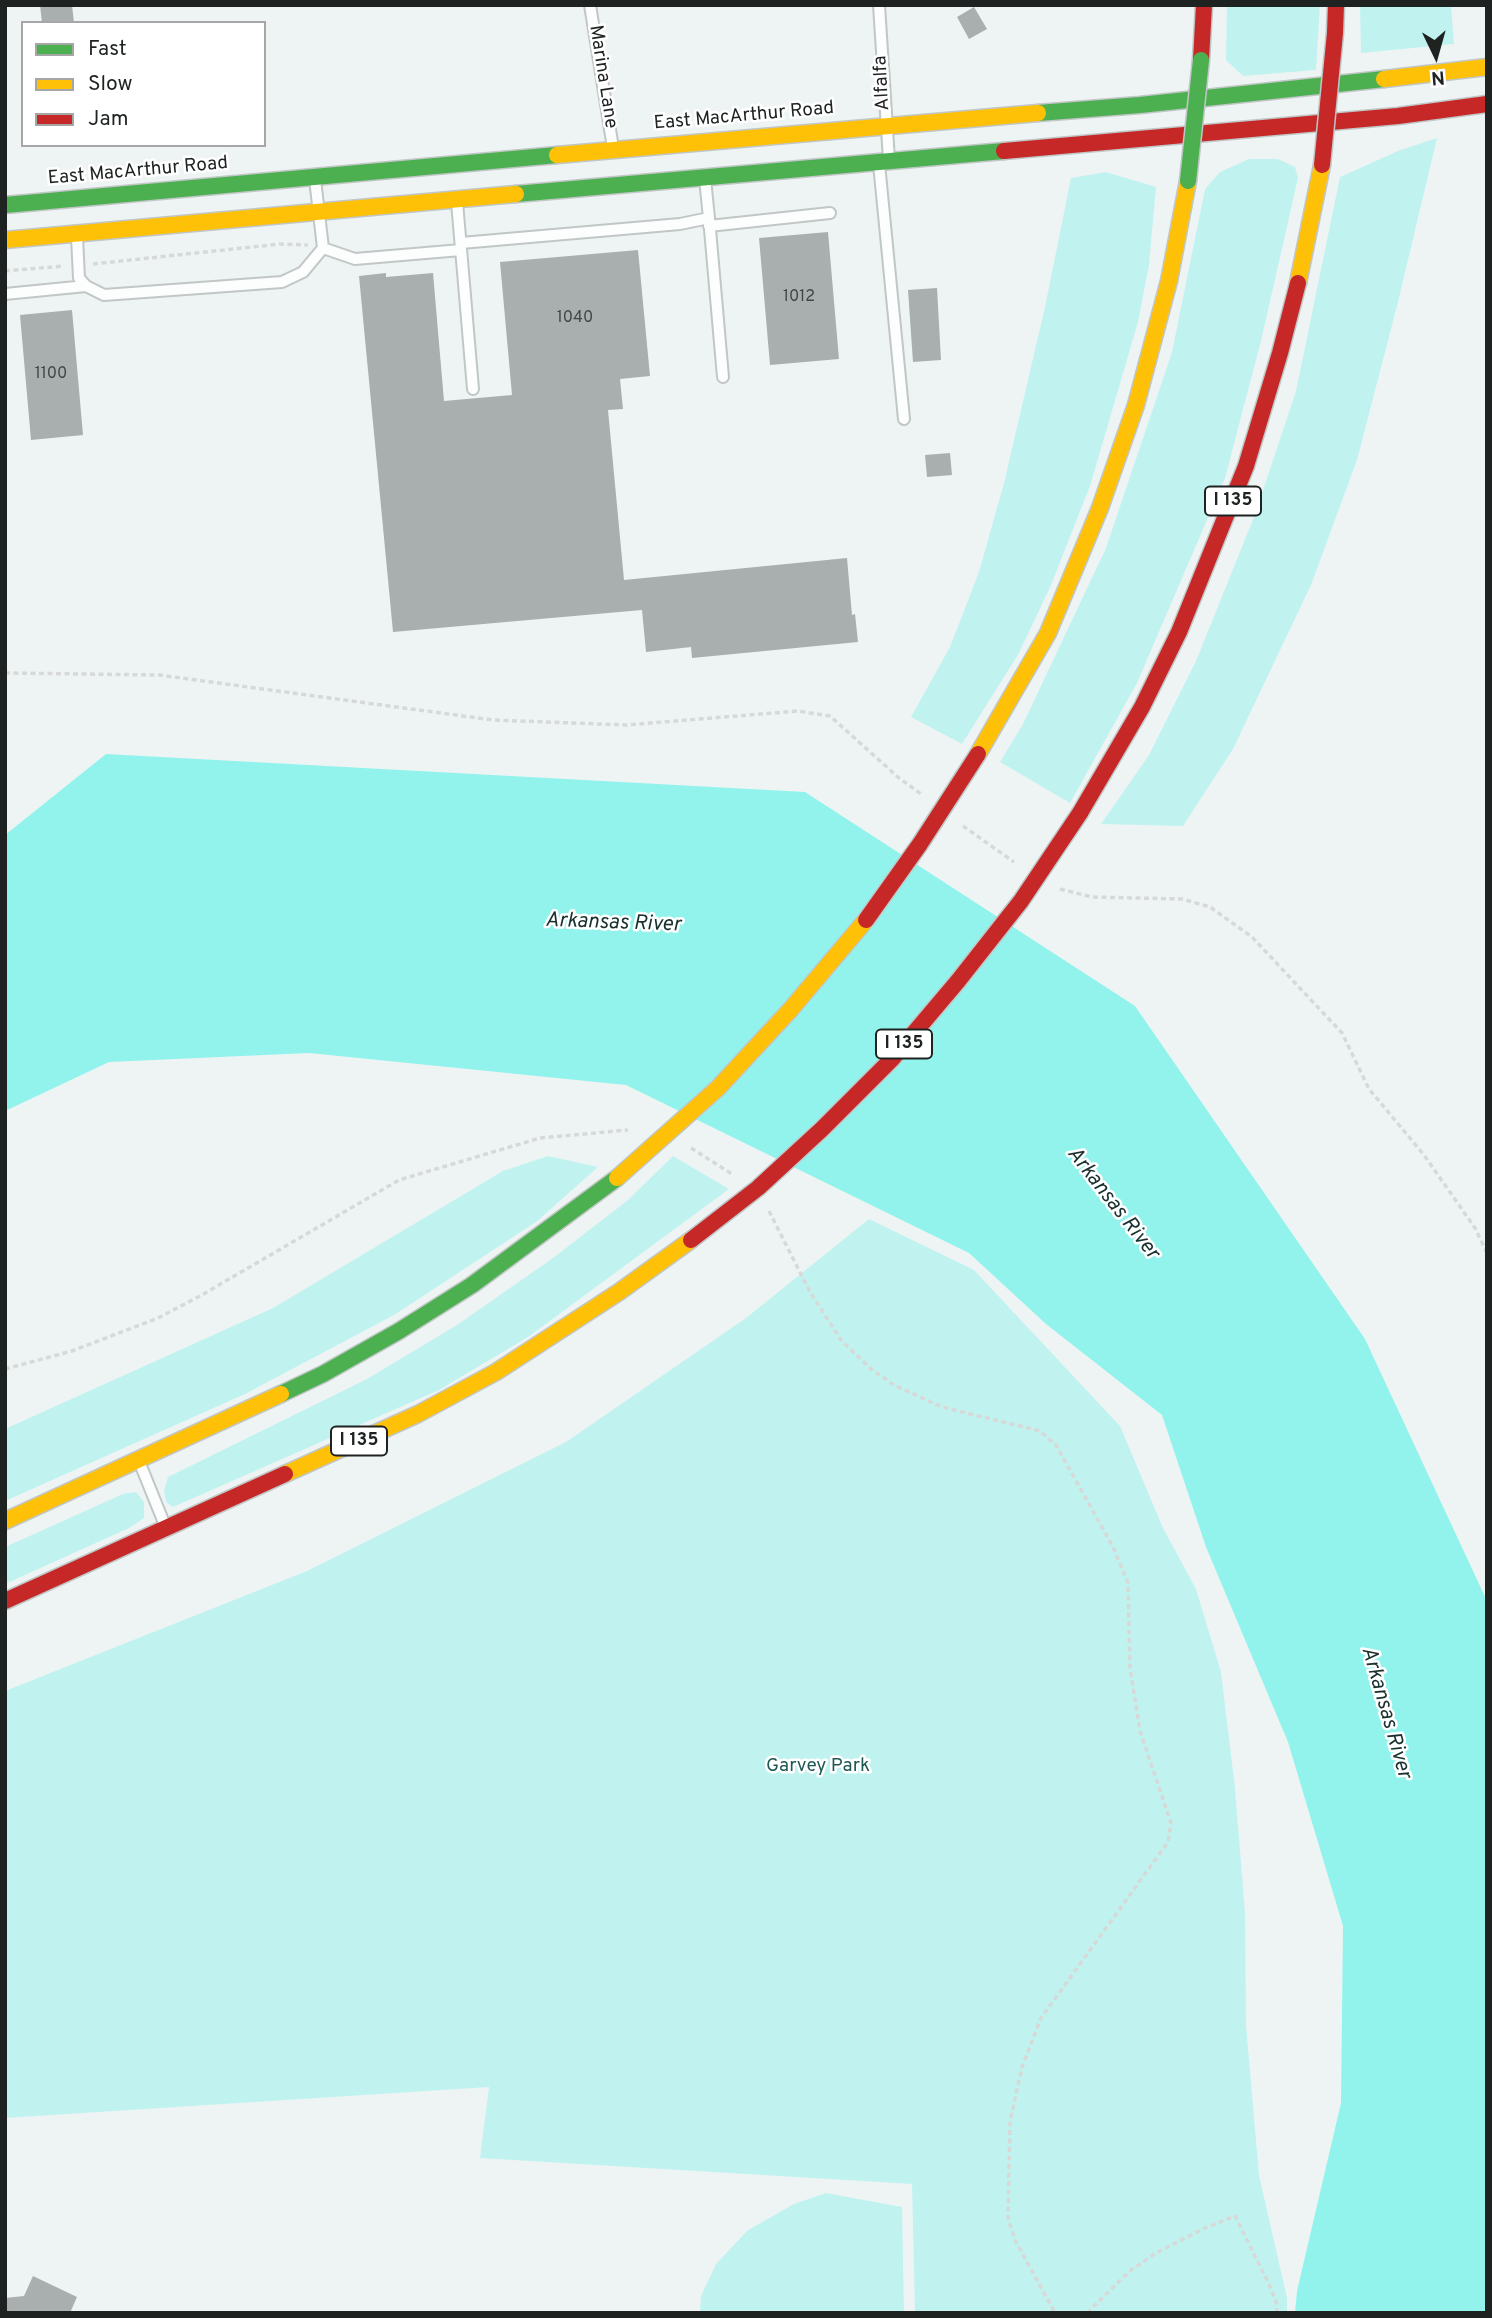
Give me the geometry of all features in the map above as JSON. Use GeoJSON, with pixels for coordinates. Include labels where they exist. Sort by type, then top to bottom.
{"type":"FeatureCollection","features":[{"type":"Feature","properties":{"kind":"main road"},"geometry":{"type":"LineString","coordinates":[[5,1521],[323,1374],[399,1331],[472,1284],[617,1178],[718,1088],[792,1009],[861,927],[920,844],[978,754],[1048,633],[1100,508],[1136,405],[1163,306],[1188,181],[1201,60],[1203,5]]}},
{"type":"Feature","properties":{"kind":"main road","name":"I 135"},"geometry":{"type":"LineString","coordinates":[[5,1601],[418,1414],[496,1372],[619,1292],[758,1188],[892,1059],[958,981],[1013,911],[1080,813],[1142,707],[1179,632],[1246,466],[1280,353],[1305,254],[1322,165],[1336,5]]}},
{"type":"Feature","properties":{"kind":"main road","name":"East MacArthur Road"},"geometry":{"type":"LineString","coordinates":[[5,205],[885,125],[1140,105],[1487,67]]}},
{"type":"Feature","properties":{"kind":"main road"},"geometry":{"type":"LineString","coordinates":[[5,240],[1398,116],[1487,104]]}},
{"type":"Feature","properties":{"kind":"lane","name":"Marina Lane"},"geometry":{"type":"LineString","coordinates":[[590,5],[614,149]]}},
{"type":"Feature","properties":{"kind":"lane","name":"Alfalfa"},"geometry":{"type":"LineString","coordinates":[[879,5],[885,125],[884,161],[904,419]]}},
{"type":"Feature","properties":{"kind":"lane"},"geometry":{"type":"LineString","coordinates":[[77,233],[79,278],[86,286],[104,295],[282,282],[303,272],[323,248],[315,176]]}},
{"type":"Feature","properties":{"kind":"lane"},"geometry":{"type":"LineString","coordinates":[[705,176],[723,377]]}},
{"type":"Feature","properties":{"kind":"lane"},"geometry":{"type":"LineString","coordinates":[[457,199],[473,388]]}},
{"type":"Feature","properties":{"kind":"lane"},"geometry":{"type":"LineString","coordinates":[[323,248],[355,259],[680,224],[830,213]]}},
{"type":"Feature","properties":{"kind":"lane"},"geometry":{"type":"LineString","coordinates":[[5,294],[86,286]]}},
{"type":"Feature","properties":{"kind":"lane"},"geometry":{"type":"LineString","coordinates":[[139,1461],[166,1529]]}},
{"type":"Feature","properties":{"kind":"path"},"geometry":{"type":"LineString","coordinates":[[5,673],[159,676],[493,720],[626,724],[798,711],[830,716],[899,778],[921,794]]}},
{"type":"Feature","properties":{"kind":"path"},"geometry":{"type":"LineString","coordinates":[[954,819],[1019,865]]}},
{"type":"Feature","properties":{"kind":"path"},"geometry":{"type":"LineString","coordinates":[[1059,888],[1093,897],[1182,899],[1210,907],[1252,937],[1342,1033],[1369,1089],[1424,1155],[1475,1228],[1487,1252]]}},
{"type":"Feature","properties":{"kind":"path"},"geometry":{"type":"LineString","coordinates":[[5,1369],[72,1351],[158,1318],[399,1180],[540,1138],[632,1130]]}},
{"type":"Feature","properties":{"kind":"path"},"geometry":{"type":"LineString","coordinates":[[683,1143],[734,1176]]}},
{"type":"Feature","properties":{"kind":"path"},"geometry":{"type":"LineString","coordinates":[[766,1208],[773,1216],[810,1292],[841,1340],[871,1369],[894,1385],[942,1407],[1040,1431],[1056,1445],[1113,1547],[1128,1583],[1130,1668],[1140,1731],[1171,1824],[1168,1842],[1041,2018],[1022,2067],[1010,2121],[1008,2218],[1016,2242],[1055,2313]]}},
{"type":"Feature","properties":{"kind":"path"},"geometry":{"type":"LineString","coordinates":[[1087,2313],[1131,2270],[1156,2253],[1235,2216],[1267,2280],[1276,2301],[1277,2313]]}},
{"type":"Feature","properties":{"kind":"green space"},"geometry":{"type":"Polygon","coordinates":[[[1227,5],[1320,5],[1316,70],[1243,76],[1226,60],[1227,5]]]}},
{"type":"Feature","properties":{"kind":"green space"},"geometry":{"type":"Polygon","coordinates":[[[1360,5],[1451,5],[1454,44],[1361,53],[1360,5]]]}},
{"type":"Feature","properties":{"kind":"green space"},"geometry":{"type":"Polygon","coordinates":[[[1437,138],[1357,460],[1311,585],[1233,749],[1183,826],[1101,824],[1149,755],[1196,661],[1254,517],[1296,391],[1340,177],[1398,151],[1437,138]]]}},
{"type":"Feature","properties":{"kind":"green space"},"geometry":{"type":"Polygon","coordinates":[[[1249,159],[1278,159],[1295,167],[1298,178],[1261,341],[1225,478],[1137,683],[1070,803],[1000,762],[1023,724],[1106,548],[1172,352],[1205,189],[1220,172],[1249,159]]]}},
{"type":"Feature","properties":{"kind":"green space"},"geometry":{"type":"Polygon","coordinates":[[[1106,172],[1156,187],[1149,265],[1138,322],[1090,486],[1051,585],[1019,653],[962,744],[911,717],[950,647],[979,572],[1004,483],[1045,307],[1071,178],[1106,172]]]}},
{"type":"Feature","properties":{"kind":"green space"},"geometry":{"type":"Polygon","coordinates":[[[548,1156],[598,1167],[536,1222],[394,1315],[245,1394],[5,1501],[5,1429],[273,1308],[503,1171],[548,1156]]]}},
{"type":"Feature","properties":{"kind":"green space"},"geometry":{"type":"Polygon","coordinates":[[[673,1156],[729,1189],[528,1337],[439,1390],[173,1507],[166,1502],[164,1491],[168,1477],[367,1379],[457,1325],[553,1258],[628,1200],[673,1156]]]}},
{"type":"Feature","properties":{"kind":"green space","name":"Garvey Park"},"geometry":{"type":"Polygon","coordinates":[[[869,1219],[974,1270],[1120,1426],[1163,1528],[1196,1589],[1221,1672],[1235,1788],[1245,1913],[1246,2025],[1259,2175],[1287,2298],[1287,2313],[915,2313],[912,2184],[480,2158],[489,2087],[5,2118],[5,1691],[307,1571],[566,1442],[746,1318],[869,1219]]]}},
{"type":"Feature","properties":{"kind":"green space"},"geometry":{"type":"Polygon","coordinates":[[[136,1492],[144,1502],[144,1518],[129,1528],[5,1584],[5,1547],[123,1494],[136,1492]]]}},
{"type":"Feature","properties":{"kind":"green space"},"geometry":{"type":"Polygon","coordinates":[[[826,2193],[902,2207],[904,2313],[700,2313],[701,2296],[716,2264],[748,2230],[794,2204],[826,2193]]]}},
{"type":"Feature","properties":{"kind":"water","name":"Arkansas River"},"geometry":{"type":"Polygon","coordinates":[[[106,754],[805,792],[1135,1006],[1365,1339],[1487,1601],[1487,2313],[1295,2313],[1297,2291],[1341,2103],[1343,1926],[1288,1742],[1206,1547],[1162,1415],[1046,1324],[969,1253],[626,1085],[309,1053],[109,1062],[5,1111],[5,835],[106,754]]]}},
{"type":"Feature","properties":{"kind":"building"},"geometry":{"type":"Polygon","coordinates":[[[40,5],[72,5],[74,21],[42,21],[40,5]]]}},
{"type":"Feature","properties":{"kind":"building"},"geometry":{"type":"Polygon","coordinates":[[[974,7],[987,29],[969,39],[957,17],[974,7]]]}},
{"type":"Feature","properties":{"kind":"building"},"geometry":{"type":"Polygon","coordinates":[[[828,232],[839,359],[770,365],[759,238],[828,232]]]}},
{"type":"Feature","properties":{"kind":"building"},"geometry":{"type":"Polygon","coordinates":[[[638,250],[650,376],[620,379],[623,409],[608,410],[624,580],[847,558],[852,615],[855,614],[858,642],[692,658],[691,647],[646,652],[642,610],[393,632],[359,276],[433,273],[444,401],[512,395],[500,262],[638,250]]]}},
{"type":"Feature","properties":{"kind":"building"},"geometry":{"type":"Polygon","coordinates":[[[937,288],[941,360],[913,362],[908,290],[937,288]]]}},
{"type":"Feature","properties":{"kind":"building"},"geometry":{"type":"Polygon","coordinates":[[[72,310],[83,435],[31,440],[20,315],[72,310]]]}},
{"type":"Feature","properties":{"kind":"building"},"geometry":{"type":"Polygon","coordinates":[[[950,453],[952,475],[927,477],[925,455],[950,453]]]}},
{"type":"Feature","properties":{"kind":"building"},"geometry":{"type":"Polygon","coordinates":[[[33,2276],[77,2297],[70,2313],[5,2313],[5,2298],[24,2296],[33,2276]]]}},
{"type":"Feature","properties":{"kind":"traffic: fast"},"geometry":{"type":"LineString","coordinates":[[1188,181],[1201,60]]}},
{"type":"Feature","properties":{"kind":"traffic: fast"},"geometry":{"type":"LineString","coordinates":[[1038,113],[1384,79]]}},
{"type":"Feature","properties":{"kind":"traffic: fast"},"geometry":{"type":"LineString","coordinates":[[516,194],[1004,151]]}},
{"type":"Feature","properties":{"kind":"traffic: fast"},"geometry":{"type":"LineString","coordinates":[[5,205],[557,155]]}},
{"type":"Feature","properties":{"kind":"traffic: fast"},"geometry":{"type":"LineString","coordinates":[[281,1394],[323,1374],[399,1331],[472,1285],[617,1178]]}},
{"type":"Feature","properties":{"kind":"traffic: slow"},"geometry":{"type":"LineString","coordinates":[[1384,79],[1487,67]]}},
{"type":"Feature","properties":{"kind":"traffic: slow"},"geometry":{"type":"LineString","coordinates":[[557,155],[1038,113]]}},
{"type":"Feature","properties":{"kind":"traffic: slow"},"geometry":{"type":"LineString","coordinates":[[1298,283],[1322,165]]}},
{"type":"Feature","properties":{"kind":"traffic: slow"},"geometry":{"type":"LineString","coordinates":[[978,754],[1048,633],[1100,508],[1136,405],[1169,281],[1188,181]]}},
{"type":"Feature","properties":{"kind":"traffic: slow"},"geometry":{"type":"LineString","coordinates":[[5,240],[516,194]]}},
{"type":"Feature","properties":{"kind":"traffic: slow"},"geometry":{"type":"LineString","coordinates":[[617,1178],[718,1088],[791,1009],[866,920]]}},
{"type":"Feature","properties":{"kind":"traffic: slow"},"geometry":{"type":"LineString","coordinates":[[285,1474],[418,1414],[496,1372],[619,1292],[691,1240]]}},
{"type":"Feature","properties":{"kind":"traffic: slow"},"geometry":{"type":"LineString","coordinates":[[5,1521],[281,1394]]}},
{"type":"Feature","properties":{"kind":"traffic: jam"},"geometry":{"type":"LineString","coordinates":[[1201,60],[1204,5]]}},
{"type":"Feature","properties":{"kind":"traffic: jam"},"geometry":{"type":"LineString","coordinates":[[1335,33],[1336,5]]}},
{"type":"Feature","properties":{"kind":"traffic: jam"},"geometry":{"type":"LineString","coordinates":[[1322,165],[1335,33]]}},
{"type":"Feature","properties":{"kind":"traffic: jam"},"geometry":{"type":"LineString","coordinates":[[1004,151],[1398,116],[1487,104]]}},
{"type":"Feature","properties":{"kind":"traffic: jam"},"geometry":{"type":"LineString","coordinates":[[1080,813],[1142,707],[1179,632],[1246,466],[1298,283]]}},
{"type":"Feature","properties":{"kind":"traffic: jam"},"geometry":{"type":"LineString","coordinates":[[866,920],[920,844],[978,754]]}},
{"type":"Feature","properties":{"kind":"traffic: jam"},"geometry":{"type":"LineString","coordinates":[[691,1240],[758,1188],[892,1059],[1021,901],[1080,813]]}},
{"type":"Feature","properties":{"kind":"traffic: jam"},"geometry":{"type":"LineString","coordinates":[[5,1601],[285,1474]]}}]}
